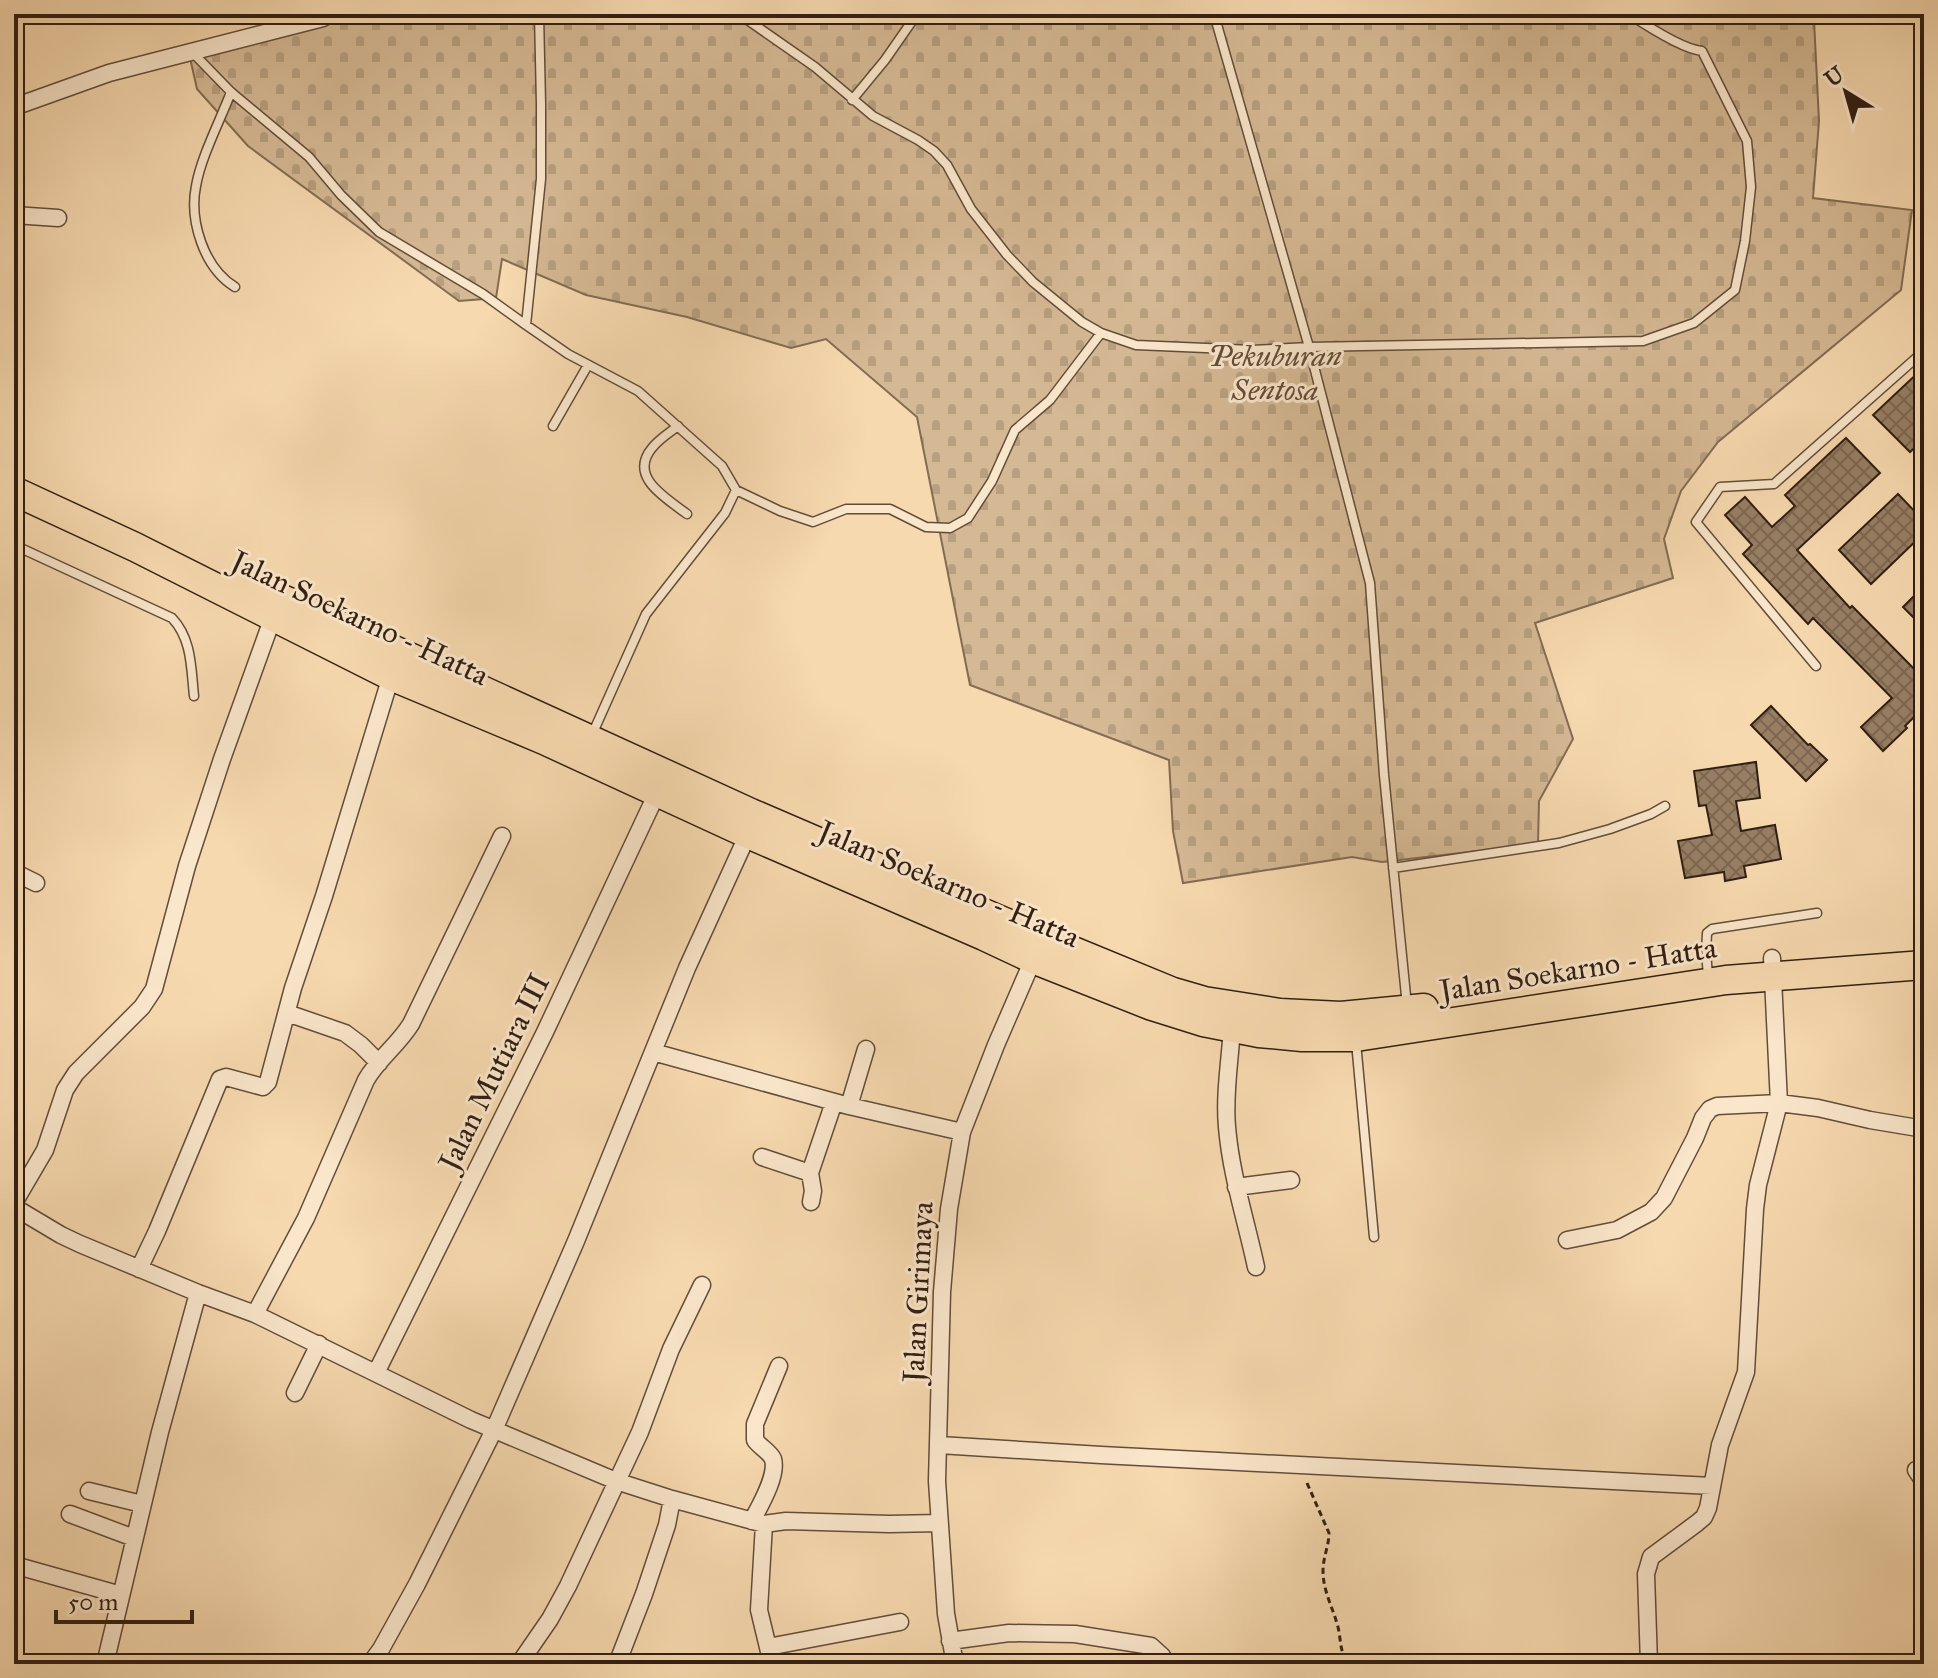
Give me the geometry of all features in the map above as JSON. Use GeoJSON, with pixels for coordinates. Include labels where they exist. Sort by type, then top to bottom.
{"type":"FeatureCollection","features":[{"type":"Feature","properties":{"kind":"highway","name":"Jalan Soekarno - Hatta"},"geometry":{"type":"LineString","coordinates":[[16,493],[589,740],[751,813],[1152,1006],[1203,1022],[1302,1037],[1356,1037],[1708,973]]}},
{"type":"Feature","properties":{"kind":"highway","name":"Jalan Soekarno - Hatta"},"geometry":{"type":"LineString","coordinates":[[224,582],[273,617],[391,676],[544,740],[748,834],[984,936],[1038,949],[1204,1001],[1280,1013],[1341,1016],[1408,1011],[1924,947]]}},
{"type":"Feature","properties":{"kind":"highway","name":"Jalan Soekarno - Hatta"},"geometry":{"type":"LineString","coordinates":[[1772,967],[1924,965]]}},
{"type":"Feature","properties":{"kind":"street"},"geometry":{"type":"LineString","coordinates":[[14,107],[109,73],[323,18],[327,14]]}},
{"type":"Feature","properties":{"kind":"street"},"geometry":{"type":"LineString","coordinates":[[14,215],[58,218]]}},
{"type":"Feature","properties":{"kind":"street"},"geometry":{"type":"LineString","coordinates":[[273,617],[187,866],[154,989],[142,1007],[76,1073],[65,1090],[45,1150],[14,1205],[61,1235],[255,1314],[471,1420],[616,1481],[758,1523],[939,1523]]}},
{"type":"Feature","properties":{"kind":"street"},"geometry":{"type":"LineString","coordinates":[[139,1269],[218,1082],[226,1077],[266,1086],[391,676]]}},
{"type":"Feature","properties":{"kind":"street","name":"Jalan Mutiara III"},"geometry":{"type":"LineString","coordinates":[[376,1373],[552,1018],[657,793]]}},
{"type":"Feature","properties":{"kind":"street"},"geometry":{"type":"LineString","coordinates":[[370,1664],[417,1584],[494,1430],[576,1241],[687,968],[748,834]]}},
{"type":"Feature","properties":{"kind":"street"},"geometry":{"type":"LineString","coordinates":[[255,1314],[306,1218],[366,1080],[411,1024],[502,836]]}},
{"type":"Feature","properties":{"kind":"street"},"geometry":{"type":"LineString","coordinates":[[14,872],[36,883]]}},
{"type":"Feature","properties":{"kind":"street","name":"Jalan Girimaya"},"geometry":{"type":"LineString","coordinates":[[955,1664],[946,1614],[937,1481],[943,1278],[949,1209],[962,1132],[1038,949]]}},
{"type":"Feature","properties":{"kind":"street"},"geometry":{"type":"LineString","coordinates":[[1649,1664],[1648,1563],[1657,1552],[1704,1517],[1727,1424],[1746,1372],[1755,1209],[1779,1103],[1772,967]]}},
{"type":"Feature","properties":{"kind":"street"},"geometry":{"type":"LineString","coordinates":[[287,1013],[345,1033],[379,1063]]}},
{"type":"Feature","properties":{"kind":"street"},"geometry":{"type":"LineString","coordinates":[[1232,1028],[1226,1125],[1236,1187],[1256,1267]]}},
{"type":"Feature","properties":{"kind":"street"},"geometry":{"type":"LineString","coordinates":[[811,1202],[810,1173],[866,1049]]}},
{"type":"Feature","properties":{"kind":"street"},"geometry":{"type":"LineString","coordinates":[[653,1052],[842,1104],[962,1132]]}},
{"type":"Feature","properties":{"kind":"street"},"geometry":{"type":"LineString","coordinates":[[1567,1240],[1617,1230],[1658,1205],[1703,1118],[1717,1106],[1779,1103],[1924,1129]]}},
{"type":"Feature","properties":{"kind":"street"},"geometry":{"type":"LineString","coordinates":[[762,1157],[810,1173]]}},
{"type":"Feature","properties":{"kind":"street"},"geometry":{"type":"LineString","coordinates":[[1236,1187],[1291,1180]]}},
{"type":"Feature","properties":{"kind":"street"},"geometry":{"type":"LineString","coordinates":[[519,1664],[568,1586],[640,1432],[683,1320],[702,1285]]}},
{"type":"Feature","properties":{"kind":"street"},"geometry":{"type":"LineString","coordinates":[[105,1664],[160,1432],[198,1293]]}},
{"type":"Feature","properties":{"kind":"street"},"geometry":{"type":"LineString","coordinates":[[295,1393],[319,1344]]}},
{"type":"Feature","properties":{"kind":"street"},"geometry":{"type":"LineString","coordinates":[[779,1366],[755,1424],[755,1440],[773,1458],[774,1464],[758,1523],[759,1610],[770,1656],[900,1622]]}},
{"type":"Feature","properties":{"kind":"street"},"geometry":{"type":"LineString","coordinates":[[939,1445],[1712,1486]]}},
{"type":"Feature","properties":{"kind":"street"},"geometry":{"type":"LineString","coordinates":[[89,1491],[142,1504]]}},
{"type":"Feature","properties":{"kind":"street"},"geometry":{"type":"LineString","coordinates":[[617,1664],[649,1580],[672,1499]]}},
{"type":"Feature","properties":{"kind":"street"},"geometry":{"type":"LineString","coordinates":[[70,1514],[134,1538]]}},
{"type":"Feature","properties":{"kind":"street"},"geometry":{"type":"LineString","coordinates":[[14,1565],[121,1595]]}},
{"type":"Feature","properties":{"kind":"street"},"geometry":{"type":"LineString","coordinates":[[950,1641],[1009,1633],[1075,1634],[1151,1646],[1166,1664]]}},
{"type":"Feature","properties":{"kind":"lane"},"geometry":{"type":"LineString","coordinates":[[526,325],[541,179],[539,14]]}},
{"type":"Feature","properties":{"kind":"lane"},"geometry":{"type":"LineString","coordinates":[[739,14],[815,67],[873,116],[934,151],[947,165],[971,209],[1007,255],[1033,282],[1082,322],[1101,333],[1136,345],[1252,350],[1643,341],[1694,323],[1735,290],[1751,187],[1747,141],[1702,51],[1687,47],[1629,14]]}},
{"type":"Feature","properties":{"kind":"lane"},"geometry":{"type":"LineString","coordinates":[[852,100],[917,14]]}},
{"type":"Feature","properties":{"kind":"lane"},"geometry":{"type":"LineString","coordinates":[[1214,14],[1309,347],[1370,583],[1384,775],[1408,1011]]}},
{"type":"Feature","properties":{"kind":"lane"},"geometry":{"type":"LineString","coordinates":[[193,53],[231,92],[309,157],[341,195],[379,232],[483,294],[568,354],[638,391],[722,466],[736,490],[780,511],[813,522],[846,509],[890,509],[926,527],[950,528],[968,518],[992,481],[1015,430],[1050,400],[1101,333]]}},
{"type":"Feature","properties":{"kind":"lane"},"geometry":{"type":"LineString","coordinates":[[231,92],[196,183],[194,201],[201,244],[223,280],[235,287]]}},
{"type":"Feature","properties":{"kind":"lane"},"geometry":{"type":"LineString","coordinates":[[1816,666],[1696,522],[1720,487],[1774,484],[1924,351]]}},
{"type":"Feature","properties":{"kind":"lane"},"geometry":{"type":"LineString","coordinates":[[553,426],[588,365]]}},
{"type":"Feature","properties":{"kind":"lane"},"geometry":{"type":"LineString","coordinates":[[678,426],[649,451],[644,467],[645,475],[654,487],[687,514]]}},
{"type":"Feature","properties":{"kind":"lane"},"geometry":{"type":"LineString","coordinates":[[589,740],[646,614],[725,513],[736,490]]}},
{"type":"Feature","properties":{"kind":"lane"},"geometry":{"type":"LineString","coordinates":[[14,545],[172,618],[181,627],[188,645],[194,696]]}},
{"type":"Feature","properties":{"kind":"lane"},"geometry":{"type":"LineString","coordinates":[[1393,868],[1559,843],[1610,829],[1665,806]]}},
{"type":"Feature","properties":{"kind":"lane"},"geometry":{"type":"LineString","coordinates":[[1708,973],[1707,933],[1712,929],[1817,913]]}},
{"type":"Feature","properties":{"kind":"lane"},"geometry":{"type":"LineString","coordinates":[[1356,1037],[1374,1237]]}},
{"type":"Feature","properties":{"kind":"path"},"geometry":{"type":"LineString","coordinates":[[1298,1465],[1329,1533],[1323,1565],[1324,1582],[1348,1664]]}},
{"type":"Feature","properties":{"kind":"green space","name":"Pekuburan Sentosa"},"geometry":{"type":"Polygon","coordinates":[[[313,14],[1816,14],[1819,121],[1813,198],[1912,210],[1901,290],[1718,442],[1681,491],[1664,539],[1673,578],[1535,623],[1573,739],[1539,801],[1538,844],[1382,862],[1352,857],[1183,883],[1173,831],[1169,760],[970,685],[917,417],[826,339],[791,348],[687,317],[586,295],[502,259],[496,298],[459,301],[248,146],[197,89],[190,58],[313,14]]]}},
{"type":"Feature","properties":{"kind":"building"},"geometry":{"type":"Polygon","coordinates":[[[1924,367],[1924,439],[1910,452],[1873,415],[1924,367]]]}},
{"type":"Feature","properties":{"kind":"building"},"geometry":{"type":"Polygon","coordinates":[[[1846,438],[1880,473],[1797,550],[1850,608],[1852,606],[1924,679],[1924,707],[1883,751],[1861,727],[1892,698],[1813,618],[1808,624],[1743,554],[1752,545],[1725,515],[1745,497],[1772,527],[1795,506],[1785,495],[1846,438]]]}},
{"type":"Feature","properties":{"kind":"building"},"geometry":{"type":"Polygon","coordinates":[[[1898,494],[1924,521],[1924,533],[1871,584],[1839,550],[1898,494]]]}},
{"type":"Feature","properties":{"kind":"building"},"geometry":{"type":"Polygon","coordinates":[[[1924,586],[1924,628],[1903,607],[1924,586]]]}},
{"type":"Feature","properties":{"kind":"building"},"geometry":{"type":"Polygon","coordinates":[[[1771,706],[1827,760],[1806,781],[1751,725],[1771,706]]]}},
{"type":"Feature","properties":{"kind":"building"},"geometry":{"type":"Polygon","coordinates":[[[1756,762],[1760,798],[1736,801],[1741,831],[1775,825],[1781,859],[1744,866],[1746,877],[1725,881],[1724,872],[1685,878],[1678,841],[1712,835],[1706,805],[1699,806],[1694,771],[1756,762]]]}}]}
